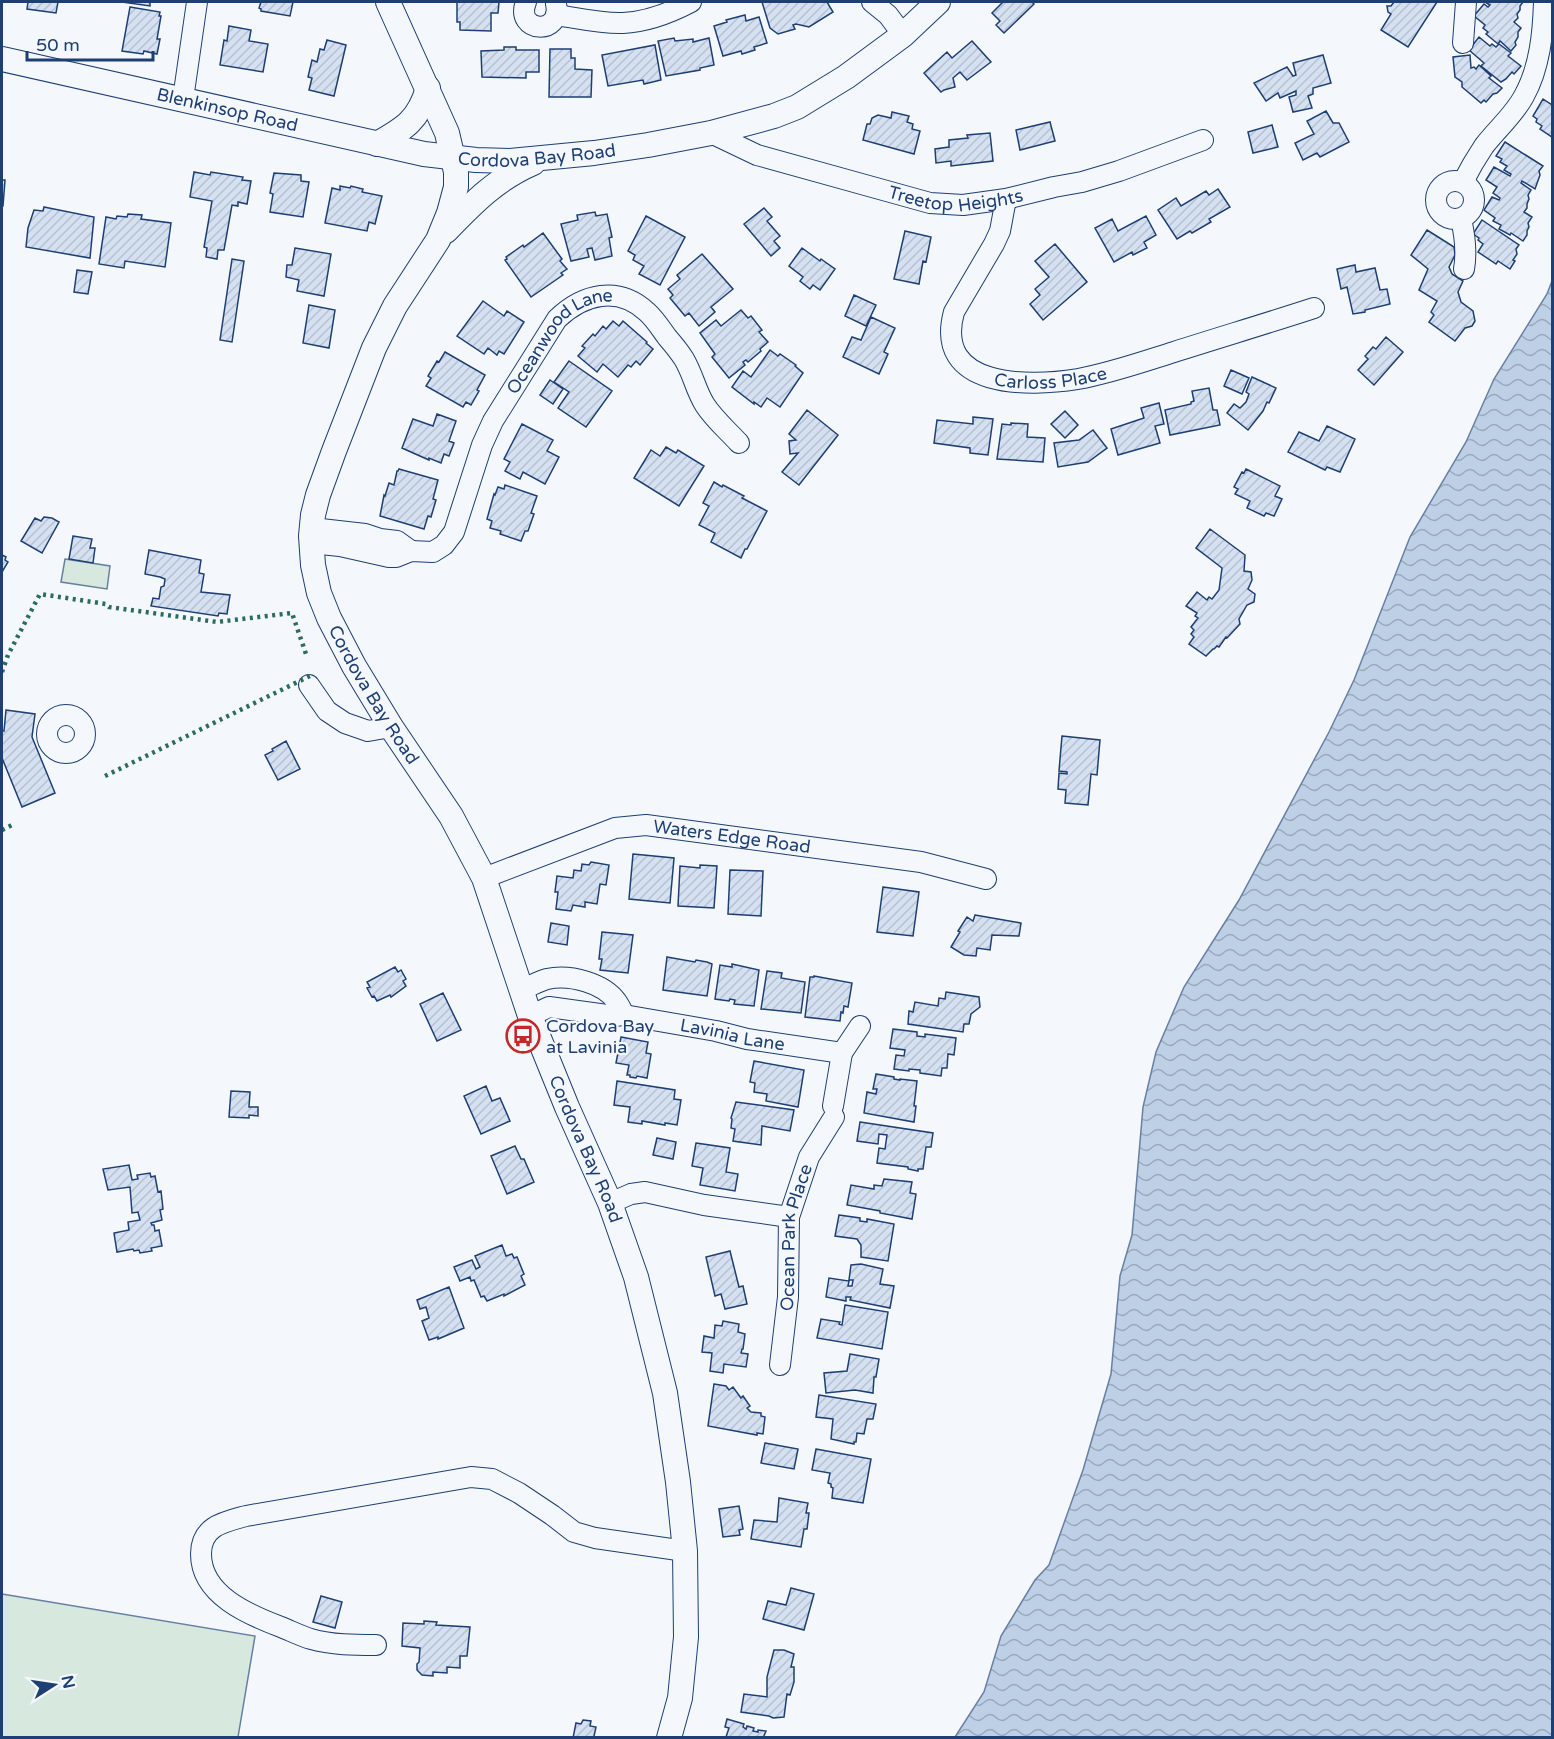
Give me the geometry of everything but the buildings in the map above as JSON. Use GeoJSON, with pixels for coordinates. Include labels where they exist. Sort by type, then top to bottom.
{"type":"FeatureCollection","features":[{"type":"Feature","properties":{"kind":"main road"},"geometry":{"type":"LineString","coordinates":[[388,2],[447,133],[453,159]]}},
{"type":"Feature","properties":{"kind":"main road","name":"Cordova Bay Road"},"geometry":{"type":"LineString","coordinates":[[669,1737],[680,1698],[686,1637],[685,1551],[665,1393],[636,1277],[609,1203],[530,1016],[483,878],[451,816],[391,727],[354,666],[329,618],[319,593],[313,565],[313,514],[318,495],[374,348],[395,306],[438,240],[449,213],[456,187],[453,159],[510,161],[637,147],[711,133],[774,116],[797,107],[846,77],[903,35],[939,2]]}},
{"type":"Feature","properties":{"kind":"main road","name":"Blenkinsop Road"},"geometry":{"type":"LineString","coordinates":[[2,59],[377,144],[453,159]]}},
{"type":"Feature","properties":{"kind":"main road"},"geometry":{"type":"LineString","coordinates":[[377,144],[398,133],[412,122],[424,103],[428,88]]}},
{"type":"Feature","properties":{"kind":"main road"},"geometry":{"type":"LineString","coordinates":[[438,240],[480,196],[501,179],[543,158]]}},
{"type":"Feature","properties":{"kind":"street"},"geometry":{"type":"LineString","coordinates":[[183,99],[197,2]]}},
{"type":"Feature","properties":{"kind":"street"},"geometry":{"type":"LineString","coordinates":[[526,2],[524,13],[529,23],[539,27],[550,24],[555,8],[609,23],[624,23],[670,12],[690,2]]}},
{"type":"Feature","properties":{"kind":"street"},"geometry":{"type":"LineString","coordinates":[[872,2],[888,15],[903,35]]}},
{"type":"Feature","properties":{"kind":"street"},"geometry":{"type":"LineString","coordinates":[[1463,43],[1466,2]]}},
{"type":"Feature","properties":{"kind":"street"},"geometry":{"type":"LineString","coordinates":[[1463,182],[1484,147],[1518,105],[1532,78],[1539,49],[1544,2]]}},
{"type":"Feature","properties":{"kind":"street","name":"Treetop Heights"},"geometry":{"type":"LineString","coordinates":[[711,133],[757,155],[930,203],[963,205],[1006,199],[1100,177],[1203,140]]}},
{"type":"Feature","properties":{"kind":"street"},"geometry":{"type":"LineString","coordinates":[[1463,182],[1469,186],[1475,198],[1472,211],[1461,219],[1448,218],[1438,210],[1436,199],[1440,187],[1445,183],[1463,182]]}},
{"type":"Feature","properties":{"kind":"street","name":"Carloss Place"},"geometry":{"type":"LineString","coordinates":[[1006,199],[1000,231],[954,312],[951,324],[953,346],[957,355],[975,373],[987,378],[1026,383],[1112,372],[1314,308]]}},
{"type":"Feature","properties":{"kind":"street"},"geometry":{"type":"LineString","coordinates":[[1461,219],[1465,238],[1464,269]]}},
{"type":"Feature","properties":{"kind":"street","name":"Oceanwood Lane"},"geometry":{"type":"LineString","coordinates":[[312,536],[340,546],[389,557],[396,557],[411,551],[433,552],[444,545],[454,532],[482,446],[493,421],[557,319],[581,301],[597,296],[611,295],[630,300],[648,312],[684,359],[697,392],[707,408],[739,443]]}},
{"type":"Feature","properties":{"kind":"street"},"geometry":{"type":"LineString","coordinates":[[309,685],[327,711],[345,723],[368,731],[391,727]]}},
{"type":"Feature","properties":{"kind":"street","name":"Waters Edge Road"},"geometry":{"type":"LineString","coordinates":[[483,878],[615,828],[646,825],[921,862],[986,879]]}},
{"type":"Feature","properties":{"kind":"street"},"geometry":{"type":"LineString","coordinates":[[521,990],[547,979],[581,980],[598,987],[616,1000],[624,1015]]}},
{"type":"Feature","properties":{"kind":"street","name":"Lavinia Lane"},"geometry":{"type":"LineString","coordinates":[[530,1016],[549,1007],[614,1016],[624,1015],[716,1031],[747,1040],[842,1053]]}},
{"type":"Feature","properties":{"kind":"street"},"geometry":{"type":"LineString","coordinates":[[842,1053],[860,1026]]}},
{"type":"Feature","properties":{"kind":"street","name":"Ocean Park Place"},"geometry":{"type":"LineString","coordinates":[[780,1365],[788,1297],[789,1217],[809,1157],[834,1111],[842,1053]]}},
{"type":"Feature","properties":{"kind":"street"},"geometry":{"type":"LineString","coordinates":[[609,1203],[631,1194],[645,1192],[704,1205],[789,1217]]}},
{"type":"Feature","properties":{"kind":"street"},"geometry":{"type":"LineString","coordinates":[[376,1645],[351,1645],[312,1639],[252,1616],[226,1599],[212,1585],[204,1570],[201,1557],[202,1544],[209,1532],[220,1523],[246,1516],[471,1477],[492,1479],[519,1493],[574,1532],[595,1539],[685,1551]]}},
{"type":"Feature","properties":{"kind":"shaded area"},"geometry":{"type":"Polygon","coordinates":[[[65,559],[110,566],[107,589],[61,582],[65,559]]]}},
{"type":"Feature","properties":{"kind":"shaded area"},"geometry":{"type":"Polygon","coordinates":[[[2,1594],[255,1636],[238,1737],[2,1737],[2,1594]]]}},
{"type":"Feature","properties":{"kind":"water"},"geometry":{"type":"Polygon","coordinates":[[[1552,281],[1552,1737],[955,1737],[984,1692],[1001,1636],[1035,1580],[1049,1565],[1083,1470],[1111,1374],[1120,1276],[1132,1235],[1143,1107],[1156,1052],[1184,987],[1239,900],[1329,732],[1354,680],[1410,537],[1466,442],[1494,379],[1547,294],[1552,281]]]}},
{"type":"Feature","properties":{"kind":"hedge"},"geometry":{"type":"LineString","coordinates":[[2,672],[8,655],[40,594],[106,604],[109,607],[217,622],[292,613],[307,657]]}},
{"type":"Feature","properties":{"kind":"hedge"},"geometry":{"type":"LineString","coordinates":[[105,776],[314,674]]}},
{"type":"Feature","properties":{"kind":"hedge"},"geometry":{"type":"LineString","coordinates":[[2,830],[14,824]]}},
{"type":"Feature","properties":{"kind":"place","name":"Cordova Bay at Lavinia"},"geometry":{"type":"Point","coordinates":[523,1036]}}]}
